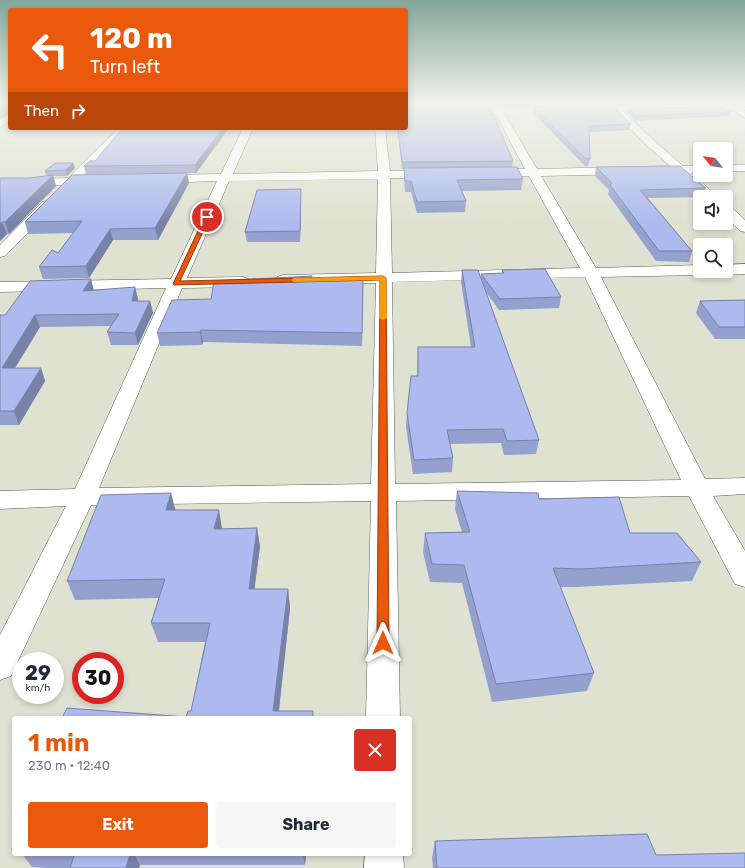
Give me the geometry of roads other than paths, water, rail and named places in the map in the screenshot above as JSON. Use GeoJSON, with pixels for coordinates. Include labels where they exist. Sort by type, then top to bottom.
{"type":"FeatureCollection","features":[{"type":"Feature","properties":{"kind":"street"},"geometry":{"type":"LineString","coordinates":[[0,253],[57,194],[110,143]]}},
{"type":"Feature","properties":{"kind":"street"},"geometry":{"type":"LineString","coordinates":[[0,666],[84,497],[176,284],[241,143]]}},
{"type":"Feature","properties":{"kind":"street"},"geometry":{"type":"LineString","coordinates":[[381,143],[384,175],[382,492],[383,716]]}},
{"type":"Feature","properties":{"kind":"street"},"geometry":{"type":"LineString","coordinates":[[516,143],[591,273],[697,488],[745,576]]}},
{"type":"Feature","properties":{"kind":"street"},"geometry":{"type":"LineString","coordinates":[[650,143],[704,190]]}},
{"type":"Feature","properties":{"kind":"street"},"geometry":{"type":"LineString","coordinates":[[733,168],[745,168]]}},
{"type":"Feature","properties":{"kind":"street"},"geometry":{"type":"LineString","coordinates":[[478,173],[693,169]]}},
{"type":"Feature","properties":{"kind":"street"},"geometry":{"type":"LineString","coordinates":[[148,179],[446,174]]}},
{"type":"Feature","properties":{"kind":"street"},"geometry":{"type":"LineString","coordinates":[[0,184],[71,180],[109,180]]}},
{"type":"Feature","properties":{"kind":"street"},"geometry":{"type":"LineString","coordinates":[[733,217],[745,228]]}},
{"type":"Feature","properties":{"kind":"street"},"geometry":{"type":"LineString","coordinates":[[733,270],[745,269]]}},
{"type":"Feature","properties":{"kind":"street"},"geometry":{"type":"LineString","coordinates":[[272,281],[693,270]]}},
{"type":"Feature","properties":{"kind":"street"},"geometry":{"type":"LineString","coordinates":[[0,287],[256,281]]}},
{"type":"Feature","properties":{"kind":"street"},"geometry":{"type":"LineString","coordinates":[[0,500],[84,497],[697,488],[745,486]]}},
{"type":"Feature","properties":{"kind":"street"},"geometry":{"type":"LineString","coordinates":[[384,856],[384,868]]}}]}
